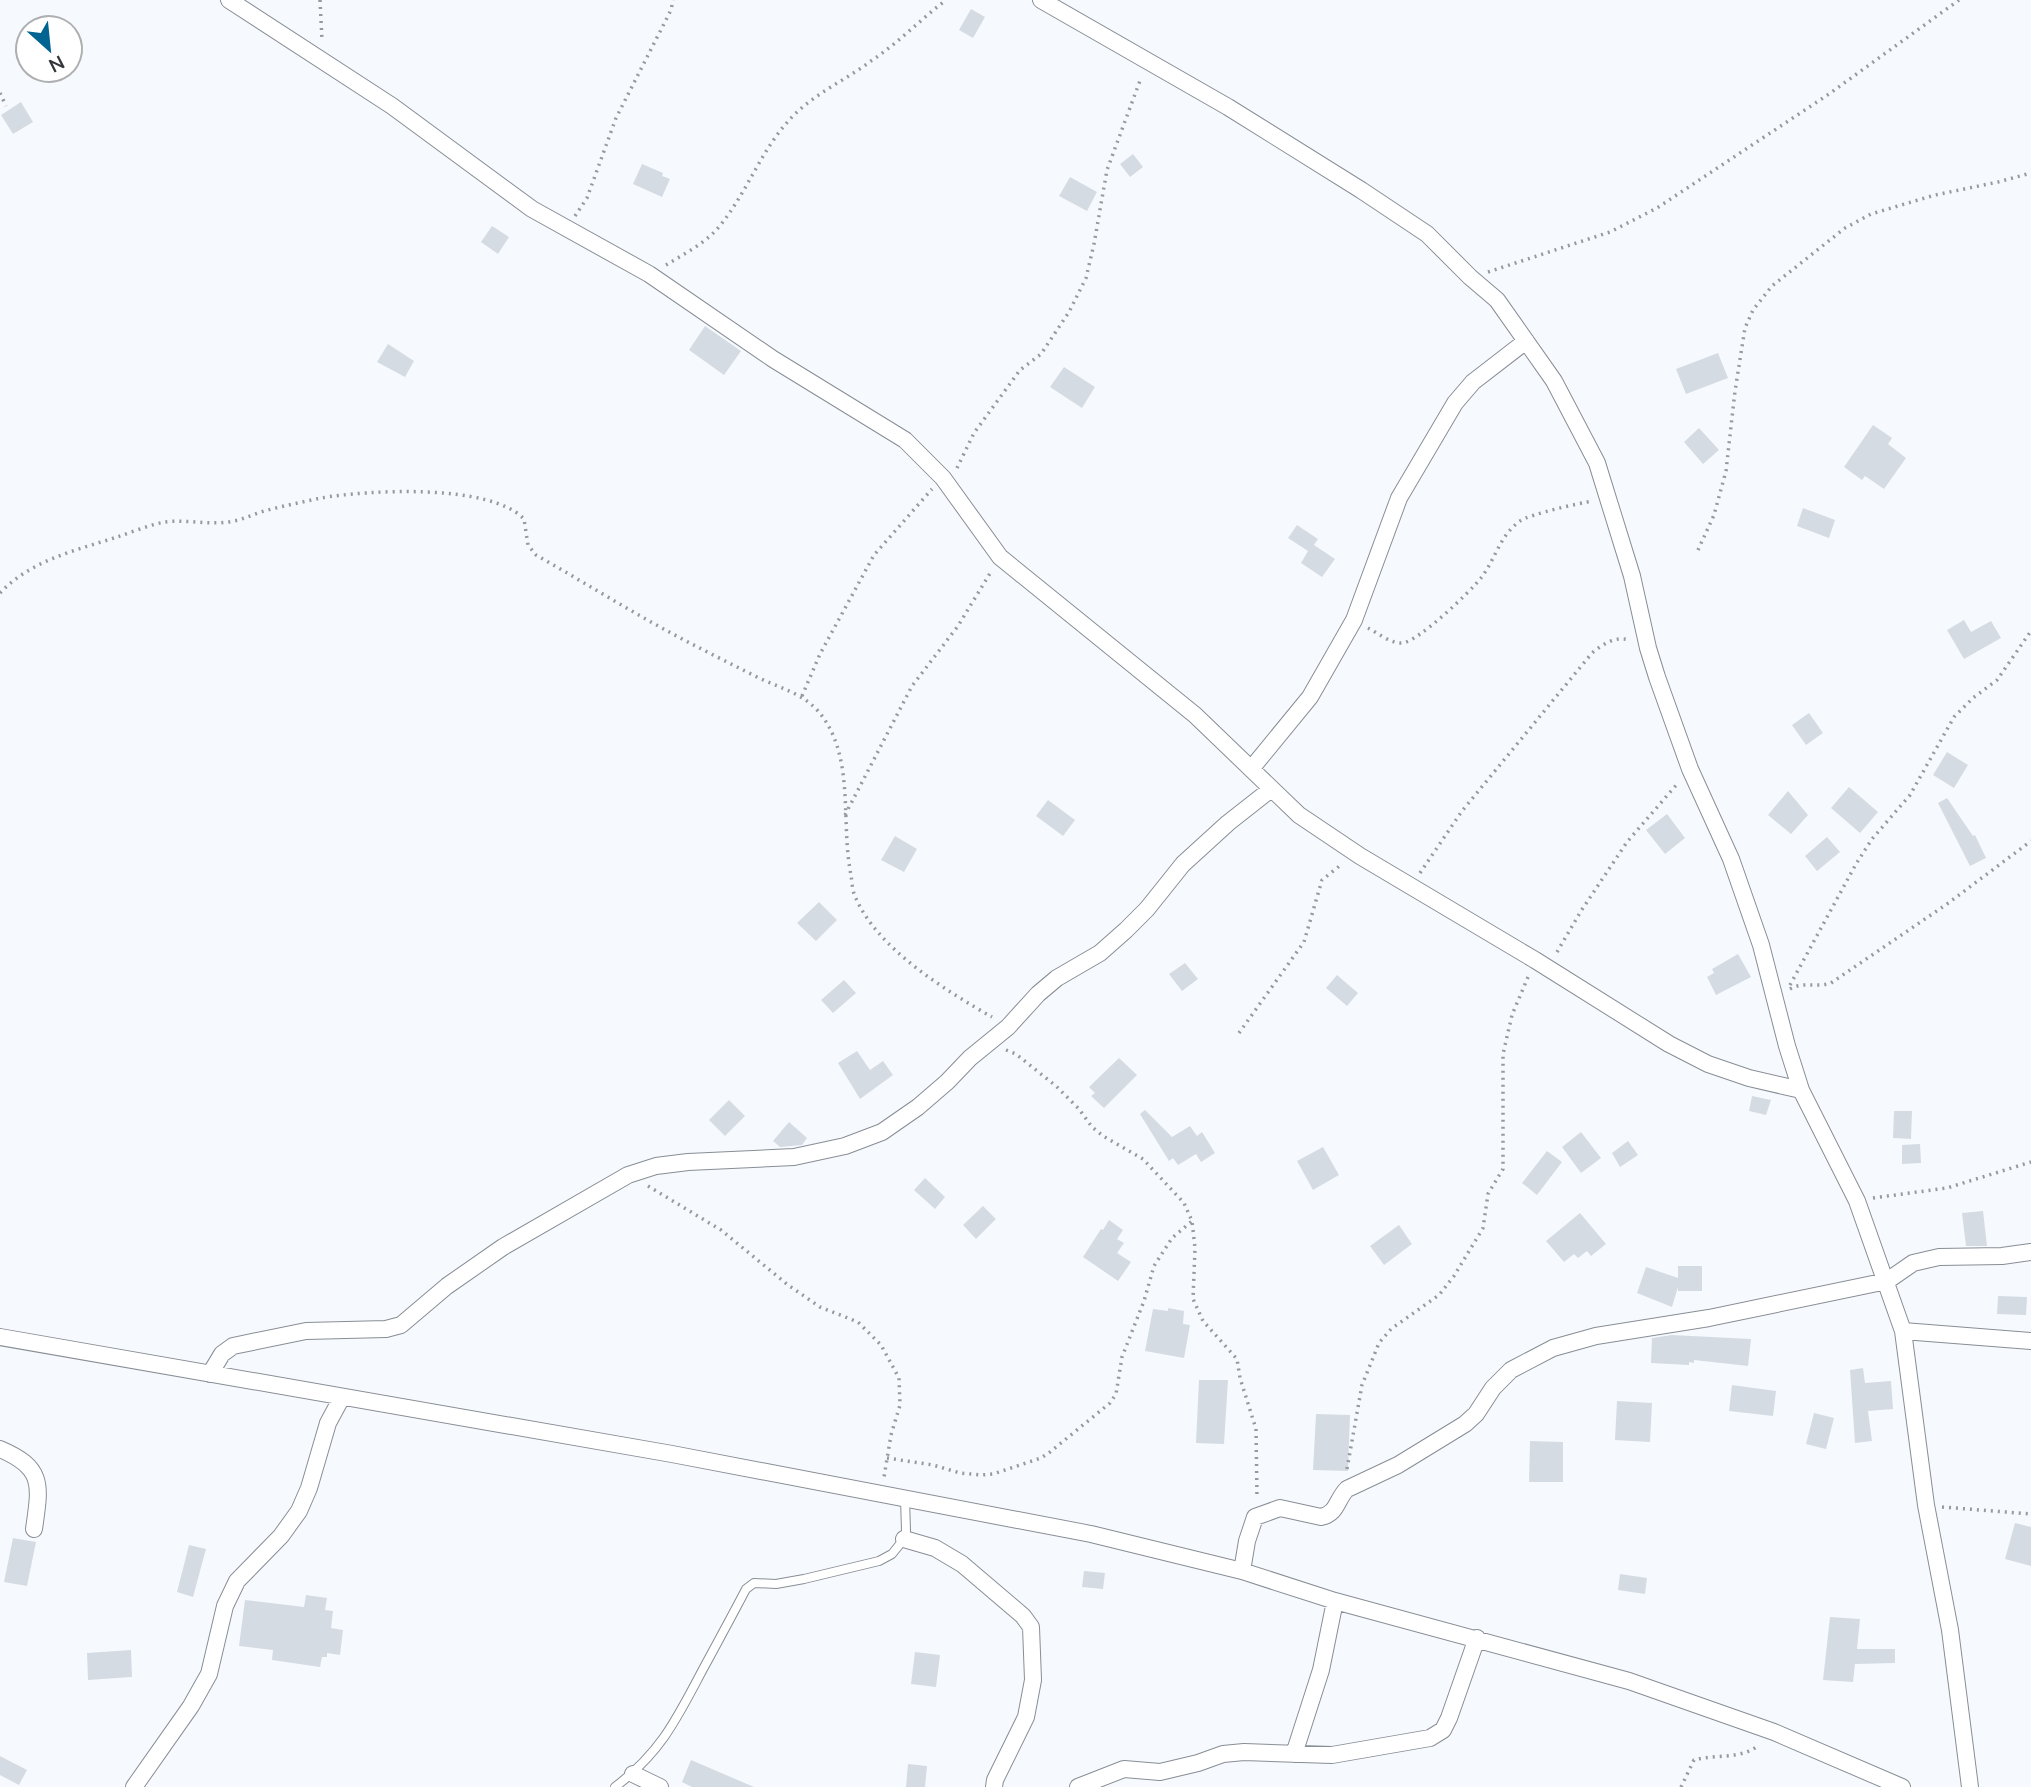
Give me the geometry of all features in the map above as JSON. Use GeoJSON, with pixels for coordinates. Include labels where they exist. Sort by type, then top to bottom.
{"type":"FeatureCollection","features":[{"type":"Feature","properties":{"kind":"street"},"geometry":{"type":"LineString","coordinates":[[229,0],[392,106],[532,208],[649,274],[774,359],[905,439],[947,483],[1000,557],[1195,715],[1299,815],[1360,856],[1540,963],[1669,1044],[1708,1064],[1801,1090]]}},
{"type":"Feature","properties":{"kind":"street"},"geometry":{"type":"LineString","coordinates":[[1041,0],[1228,107],[1427,234],[1497,300],[1554,381],[1597,463],[1632,576],[1648,648],[1690,769],[1731,859],[1761,944],[1801,1090],[1857,1201],[1903,1331],[1926,1505],[1950,1630],[1970,1787]]}},
{"type":"Feature","properties":{"kind":"street"},"geometry":{"type":"LineString","coordinates":[[1251,769],[1310,697],[1354,620],[1399,498],[1455,403],[1473,382],[1526,341]]}},
{"type":"Feature","properties":{"kind":"street"},"geometry":{"type":"LineString","coordinates":[[210,1374],[222,1354],[233,1346],[306,1331],[386,1329],[401,1325],[447,1286],[503,1247],[628,1175],[656,1166],[688,1162],[794,1157],[845,1146],[882,1132],[918,1107],[1008,1027],[1038,994],[1057,978],[1100,953],[1147,909],[1183,864],[1270,790]]}},
{"type":"Feature","properties":{"kind":"street"},"geometry":{"type":"LineString","coordinates":[[1242,1571],[1247,1541],[1255,1517],[1280,1508],[1321,1517],[1328,1516],[1334,1512],[1341,1495],[1351,1486],[1398,1465],[1465,1424],[1511,1370],[1553,1348],[1596,1336],[1709,1318],[1886,1281],[1901,1269],[1926,1259],[2031,1252]]}},
{"type":"Feature","properties":{"kind":"street"},"geometry":{"type":"LineString","coordinates":[[1903,1331],[2031,1341]]}},
{"type":"Feature","properties":{"kind":"street"},"geometry":{"type":"LineString","coordinates":[[0,1337],[672,1454],[1091,1534],[1242,1571],[1335,1601],[1629,1681],[1774,1732],[1902,1787]]}},
{"type":"Feature","properties":{"kind":"street"},"geometry":{"type":"LineString","coordinates":[[134,1787],[191,1706],[209,1674],[225,1606],[237,1581],[281,1536],[299,1511],[309,1488],[328,1423],[342,1397]]}},
{"type":"Feature","properties":{"kind":"street"},"geometry":{"type":"LineString","coordinates":[[0,1449],[19,1457],[32,1468],[39,1483],[34,1529]]}},
{"type":"Feature","properties":{"kind":"street"},"geometry":{"type":"LineString","coordinates":[[904,1539],[935,1548],[962,1564],[1031,1626],[1034,1680],[1026,1717],[994,1787]]}},
{"type":"Feature","properties":{"kind":"street"},"geometry":{"type":"LineString","coordinates":[[1294,1754],[1321,1670],[1335,1601]]}},
{"type":"Feature","properties":{"kind":"street"},"geometry":{"type":"LineString","coordinates":[[1078,1787],[1124,1769],[1160,1772],[1223,1754],[1244,1752],[1332,1755],[1430,1738],[1443,1730],[1449,1718],[1476,1638]]}},
{"type":"Feature","properties":{"kind":"street"},"geometry":{"type":"LineString","coordinates":[[633,1774],[660,1787]]}},
{"type":"Feature","properties":{"kind":"lane"},"geometry":{"type":"LineString","coordinates":[[615,1787],[633,1774],[657,1748],[680,1715],[746,1589],[754,1583],[785,1582],[879,1561],[892,1554],[904,1539],[906,1531],[905,1498]]}},
{"type":"Feature","properties":{"kind":"path"},"geometry":{"type":"LineString","coordinates":[[320,0],[321,36],[327,64]]}},
{"type":"Feature","properties":{"kind":"path"},"geometry":{"type":"LineString","coordinates":[[567,229],[587,198],[616,118],[671,10],[673,0]]}},
{"type":"Feature","properties":{"kind":"path"},"geometry":{"type":"LineString","coordinates":[[649,274],[688,252],[718,228],[746,187],[760,159],[797,112],[897,43],[920,20],[946,0]]}},
{"type":"Feature","properties":{"kind":"path"},"geometry":{"type":"LineString","coordinates":[[1470,277],[1609,232],[1657,208],[1829,94],[1959,0]]}},
{"type":"Feature","properties":{"kind":"path"},"geometry":{"type":"LineString","coordinates":[[802,696],[820,653],[874,555],[900,523],[947,483],[974,433],[1020,370],[1041,354],[1069,312],[1086,278],[1107,170],[1146,62]]}},
{"type":"Feature","properties":{"kind":"path"},"geometry":{"type":"LineString","coordinates":[[0,93],[6,106]]}},
{"type":"Feature","properties":{"kind":"path"},"geometry":{"type":"LineString","coordinates":[[1698,550],[1714,515],[1726,471],[1745,328],[1753,310],[1772,286],[1845,228],[1871,214],[1936,195],[1998,183],[2031,173]]}},
{"type":"Feature","properties":{"kind":"path"},"geometry":{"type":"LineString","coordinates":[[0,593],[26,570],[51,559],[162,522],[233,521],[265,510],[323,498],[381,492],[429,492],[469,497],[505,506],[524,519],[532,551],[618,605],[802,696],[819,712],[831,730],[841,755],[847,853],[855,895],[870,921],[889,944],[947,992],[1008,1027]]}},
{"type":"Feature","properties":{"kind":"path"},"geometry":{"type":"LineString","coordinates":[[1354,620],[1392,641],[1403,643],[1428,629],[1481,578],[1506,534],[1520,521],[1532,515],[1589,501],[1600,501],[1611,507]]}},
{"type":"Feature","properties":{"kind":"path"},"geometry":{"type":"LineString","coordinates":[[845,816],[912,686],[958,626],[1000,557]]}},
{"type":"Feature","properties":{"kind":"path"},"geometry":{"type":"LineString","coordinates":[[2031,631],[1997,680],[1973,698],[1954,718],[1910,795],[1872,839],[1796,971],[1788,990],[1799,984],[1830,983],[1947,904],[2031,841]]}},
{"type":"Feature","properties":{"kind":"path"},"geometry":{"type":"LineString","coordinates":[[1411,886],[1462,811],[1592,653],[1620,637],[1648,648]]}},
{"type":"Feature","properties":{"kind":"path"},"geometry":{"type":"LineString","coordinates":[[1341,1495],[1362,1385],[1378,1343],[1391,1329],[1439,1295],[1454,1276],[1483,1228],[1488,1194],[1503,1169],[1503,1054],[1512,1015],[1540,963],[1560,949],[1586,903],[1628,842],[1690,769]]}},
{"type":"Feature","properties":{"kind":"path"},"geometry":{"type":"LineString","coordinates":[[1239,1032],[1304,942],[1322,880],[1339,865],[1360,856]]}},
{"type":"Feature","properties":{"kind":"path"},"geometry":{"type":"LineString","coordinates":[[989,1043],[1016,1054],[1056,1086],[1079,1109],[1092,1127],[1143,1159],[1184,1203],[1192,1221],[1195,1248],[1193,1300],[1203,1321],[1237,1359],[1256,1429],[1258,1486],[1255,1517]]}},
{"type":"Feature","properties":{"kind":"path"},"geometry":{"type":"LineString","coordinates":[[1857,1201],[1947,1188],[2031,1162]]}},
{"type":"Feature","properties":{"kind":"path"},"geometry":{"type":"LineString","coordinates":[[628,1175],[721,1230],[788,1285],[820,1307],[858,1322],[881,1345],[899,1378],[901,1405],[891,1435],[881,1493]]}},
{"type":"Feature","properties":{"kind":"path"},"geometry":{"type":"LineString","coordinates":[[887,1458],[933,1465],[960,1474],[981,1475],[993,1474],[1041,1458],[1049,1452],[1110,1403],[1116,1394],[1122,1357],[1144,1301],[1154,1266],[1172,1238],[1192,1221]]}},
{"type":"Feature","properties":{"kind":"path"},"geometry":{"type":"LineString","coordinates":[[1926,1505],[2031,1514]]}},
{"type":"Feature","properties":{"kind":"path"},"geometry":{"type":"LineString","coordinates":[[1681,1787],[1694,1760],[1754,1749],[1774,1732]]}},
{"type":"Feature","properties":{"kind":"building"},"geometry":{"type":"Polygon","coordinates":[[[971,9],[985,17],[973,38],[959,30],[971,9]]]}},
{"type":"Feature","properties":{"kind":"building"},"geometry":{"type":"Polygon","coordinates":[[[21,102],[33,122],[13,134],[1,115],[21,102]]]}},
{"type":"Feature","properties":{"kind":"building"},"geometry":{"type":"Polygon","coordinates":[[[1133,154],[1143,167],[1130,177],[1120,164],[1133,154]]]}},
{"type":"Feature","properties":{"kind":"building"},"geometry":{"type":"Polygon","coordinates":[[[642,164],[670,179],[662,197],[633,184],[642,164]]]}},
{"type":"Feature","properties":{"kind":"building"},"geometry":{"type":"Polygon","coordinates":[[[1070,177],[1097,192],[1087,211],[1059,196],[1070,177]]]}},
{"type":"Feature","properties":{"kind":"building"},"geometry":{"type":"Polygon","coordinates":[[[492,226],[509,237],[498,254],[481,242],[492,226]]]}},
{"type":"Feature","properties":{"kind":"building"},"geometry":{"type":"Polygon","coordinates":[[[705,326],[741,351],[724,375],[689,350],[705,326]]]}},
{"type":"Feature","properties":{"kind":"building"},"geometry":{"type":"Polygon","coordinates":[[[388,344],[414,361],[405,377],[377,362],[388,344]]]}},
{"type":"Feature","properties":{"kind":"building"},"geometry":{"type":"Polygon","coordinates":[[[1718,353],[1728,378],[1686,394],[1676,369],[1718,353]]]}},
{"type":"Feature","properties":{"kind":"building"},"geometry":{"type":"Polygon","coordinates":[[[1064,367],[1095,387],[1082,408],[1050,387],[1064,367]]]}},
{"type":"Feature","properties":{"kind":"building"},"geometry":{"type":"Polygon","coordinates":[[[1873,425],[1892,438],[1888,444],[1906,458],[1884,489],[1865,476],[1862,480],[1844,467],[1873,425]]]}},
{"type":"Feature","properties":{"kind":"building"},"geometry":{"type":"Polygon","coordinates":[[[1699,428],[1719,450],[1703,464],[1684,442],[1699,428]]]}},
{"type":"Feature","properties":{"kind":"building"},"geometry":{"type":"Polygon","coordinates":[[[1803,508],[1835,520],[1829,538],[1797,526],[1803,508]]]}},
{"type":"Feature","properties":{"kind":"building"},"geometry":{"type":"Polygon","coordinates":[[[1297,525],[1318,539],[1314,545],[1335,559],[1322,577],[1301,563],[1308,551],[1288,538],[1297,525]]]}},
{"type":"Feature","properties":{"kind":"building"},"geometry":{"type":"Polygon","coordinates":[[[1964,620],[1971,632],[1991,621],[2001,638],[1964,659],[1947,630],[1964,620]]]}},
{"type":"Feature","properties":{"kind":"building"},"geometry":{"type":"Polygon","coordinates":[[[1809,713],[1823,733],[1806,745],[1792,725],[1809,713]]]}},
{"type":"Feature","properties":{"kind":"building"},"geometry":{"type":"Polygon","coordinates":[[[1947,752],[1968,765],[1954,788],[1933,775],[1947,752]]]}},
{"type":"Feature","properties":{"kind":"building"},"geometry":{"type":"Polygon","coordinates":[[[1849,787],[1878,812],[1860,833],[1831,808],[1849,787]]]}},
{"type":"Feature","properties":{"kind":"building"},"geometry":{"type":"Polygon","coordinates":[[[1788,791],[1808,815],[1791,834],[1768,815],[1788,791]]]}},
{"type":"Feature","properties":{"kind":"building"},"geometry":{"type":"Polygon","coordinates":[[[1947,798],[1973,836],[1975,835],[1986,858],[1970,866],[1938,803],[1947,798]]]}},
{"type":"Feature","properties":{"kind":"building"},"geometry":{"type":"Polygon","coordinates":[[[1048,800],[1075,820],[1063,836],[1036,816],[1048,800]]]}},
{"type":"Feature","properties":{"kind":"building"},"geometry":{"type":"Polygon","coordinates":[[[1667,814],[1685,838],[1665,854],[1646,830],[1667,814]]]}},
{"type":"Feature","properties":{"kind":"building"},"geometry":{"type":"Polygon","coordinates":[[[895,836],[917,849],[904,872],[881,860],[895,836]]]}},
{"type":"Feature","properties":{"kind":"building"},"geometry":{"type":"Polygon","coordinates":[[[1827,837],[1840,852],[1817,871],[1805,856],[1827,837]]]}},
{"type":"Feature","properties":{"kind":"building"},"geometry":{"type":"Polygon","coordinates":[[[819,902],[837,920],[816,941],[797,923],[819,902]]]}},
{"type":"Feature","properties":{"kind":"building"},"geometry":{"type":"Polygon","coordinates":[[[1738,954],[1751,977],[1716,995],[1707,977],[1714,973],[1712,969],[1738,954]]]}},
{"type":"Feature","properties":{"kind":"building"},"geometry":{"type":"Polygon","coordinates":[[[1185,963],[1198,979],[1182,991],[1169,974],[1185,963]]]}},
{"type":"Feature","properties":{"kind":"building"},"geometry":{"type":"Polygon","coordinates":[[[1337,975],[1358,993],[1347,1006],[1326,988],[1337,975]]]}},
{"type":"Feature","properties":{"kind":"building"},"geometry":{"type":"Polygon","coordinates":[[[844,980],[856,993],[833,1013],[821,1000],[844,980]]]}},
{"type":"Feature","properties":{"kind":"building"},"geometry":{"type":"Polygon","coordinates":[[[857,1051],[870,1070],[883,1061],[893,1075],[860,1099],[838,1063],[857,1051]]]}},
{"type":"Feature","properties":{"kind":"building"},"geometry":{"type":"Polygon","coordinates":[[[1119,1058],[1137,1075],[1104,1108],[1091,1096],[1095,1093],[1089,1087],[1119,1058]]]}},
{"type":"Feature","properties":{"kind":"building"},"geometry":{"type":"Polygon","coordinates":[[[1752,1096],[1771,1100],[1766,1115],[1749,1111],[1752,1096]]]}},
{"type":"Feature","properties":{"kind":"building"},"geometry":{"type":"Polygon","coordinates":[[[729,1100],[745,1116],[725,1136],[709,1120],[729,1100]]]}},
{"type":"Feature","properties":{"kind":"building"},"geometry":{"type":"Polygon","coordinates":[[[1145,1110],[1172,1137],[1190,1126],[1197,1136],[1202,1132],[1215,1153],[1201,1162],[1196,1154],[1178,1165],[1173,1158],[1169,1161],[1140,1114],[1145,1110]]]}},
{"type":"Feature","properties":{"kind":"building"},"geometry":{"type":"Polygon","coordinates":[[[1894,1111],[1912,1111],[1911,1139],[1893,1138],[1894,1111]]]}},
{"type":"Feature","properties":{"kind":"building"},"geometry":{"type":"Polygon","coordinates":[[[789,1122],[807,1138],[802,1145],[780,1147],[773,1141],[789,1122]]]}},
{"type":"Feature","properties":{"kind":"building"},"geometry":{"type":"Polygon","coordinates":[[[1581,1132],[1601,1158],[1581,1173],[1562,1147],[1581,1132]]]}},
{"type":"Feature","properties":{"kind":"building"},"geometry":{"type":"Polygon","coordinates":[[[1628,1141],[1638,1155],[1620,1167],[1612,1153],[1628,1141]]]}},
{"type":"Feature","properties":{"kind":"building"},"geometry":{"type":"Polygon","coordinates":[[[1920,1144],[1921,1163],[1902,1164],[1902,1145],[1920,1144]]]}},
{"type":"Feature","properties":{"kind":"building"},"geometry":{"type":"Polygon","coordinates":[[[1323,1147],[1339,1175],[1313,1190],[1297,1161],[1323,1147]]]}},
{"type":"Feature","properties":{"kind":"building"},"geometry":{"type":"Polygon","coordinates":[[[1547,1151],[1562,1162],[1537,1195],[1522,1183],[1547,1151]]]}},
{"type":"Feature","properties":{"kind":"building"},"geometry":{"type":"Polygon","coordinates":[[[925,1178],[945,1197],[935,1209],[914,1190],[925,1178]]]}},
{"type":"Feature","properties":{"kind":"building"},"geometry":{"type":"Polygon","coordinates":[[[983,1206],[996,1219],[976,1239],[963,1225],[983,1206]]]}},
{"type":"Feature","properties":{"kind":"building"},"geometry":{"type":"Polygon","coordinates":[[[1983,1211],[1987,1246],[1966,1246],[1962,1213],[1983,1211]]]}},
{"type":"Feature","properties":{"kind":"building"},"geometry":{"type":"Polygon","coordinates":[[[1580,1213],[1606,1244],[1591,1256],[1587,1251],[1578,1258],[1574,1254],[1564,1262],[1546,1241],[1580,1213]]]}},
{"type":"Feature","properties":{"kind":"building"},"geometry":{"type":"Polygon","coordinates":[[[1109,1220],[1123,1230],[1117,1239],[1124,1243],[1117,1253],[1131,1262],[1118,1281],[1083,1257],[1109,1220]]]}},
{"type":"Feature","properties":{"kind":"building"},"geometry":{"type":"Polygon","coordinates":[[[1399,1225],[1412,1244],[1384,1265],[1370,1246],[1399,1225]]]}},
{"type":"Feature","properties":{"kind":"building"},"geometry":{"type":"Polygon","coordinates":[[[1678,1266],[1702,1266],[1702,1291],[1678,1291],[1678,1287],[1672,1307],[1637,1293],[1646,1267],[1678,1278],[1678,1266]]]}},
{"type":"Feature","properties":{"kind":"building"},"geometry":{"type":"Polygon","coordinates":[[[1998,1296],[2027,1297],[2026,1315],[1997,1314],[1998,1296]]]}},
{"type":"Feature","properties":{"kind":"building"},"geometry":{"type":"Polygon","coordinates":[[[1168,1308],[1184,1311],[1183,1324],[1190,1325],[1184,1358],[1145,1351],[1153,1309],[1168,1311],[1168,1308]]]}},
{"type":"Feature","properties":{"kind":"building"},"geometry":{"type":"Polygon","coordinates":[[[1672,1335],[1751,1339],[1748,1366],[1694,1360],[1694,1363],[1689,1362],[1689,1365],[1651,1363],[1652,1338],[1672,1335]]]}},
{"type":"Feature","properties":{"kind":"building"},"geometry":{"type":"Polygon","coordinates":[[[1863,1368],[1865,1383],[1891,1381],[1893,1409],[1868,1411],[1872,1441],[1855,1443],[1850,1370],[1863,1368]]]}},
{"type":"Feature","properties":{"kind":"building"},"geometry":{"type":"Polygon","coordinates":[[[1199,1380],[1228,1380],[1224,1444],[1196,1443],[1199,1380]]]}},
{"type":"Feature","properties":{"kind":"building"},"geometry":{"type":"Polygon","coordinates":[[[1732,1385],[1776,1391],[1773,1416],[1729,1411],[1732,1385]]]}},
{"type":"Feature","properties":{"kind":"building"},"geometry":{"type":"Polygon","coordinates":[[[1617,1401],[1652,1403],[1650,1442],[1615,1440],[1617,1401]]]}},
{"type":"Feature","properties":{"kind":"building"},"geometry":{"type":"Polygon","coordinates":[[[1814,1413],[1834,1418],[1826,1449],[1806,1444],[1814,1413]]]}},
{"type":"Feature","properties":{"kind":"building"},"geometry":{"type":"Polygon","coordinates":[[[1316,1414],[1350,1415],[1348,1471],[1313,1470],[1316,1414]]]}},
{"type":"Feature","properties":{"kind":"building"},"geometry":{"type":"Polygon","coordinates":[[[1530,1441],[1563,1442],[1563,1482],[1529,1482],[1530,1441]]]}},
{"type":"Feature","properties":{"kind":"building"},"geometry":{"type":"Polygon","coordinates":[[[2015,1523],[2031,1527],[2031,1566],[2005,1559],[2015,1523]]]}},
{"type":"Feature","properties":{"kind":"building"},"geometry":{"type":"Polygon","coordinates":[[[13,1538],[36,1542],[27,1586],[4,1582],[13,1538]]]}},
{"type":"Feature","properties":{"kind":"building"},"geometry":{"type":"Polygon","coordinates":[[[189,1545],[206,1549],[193,1597],[177,1592],[189,1545]]]}},
{"type":"Feature","properties":{"kind":"building"},"geometry":{"type":"Polygon","coordinates":[[[1084,1571],[1105,1573],[1103,1589],[1082,1587],[1084,1571]]]}},
{"type":"Feature","properties":{"kind":"building"},"geometry":{"type":"Polygon","coordinates":[[[1620,1574],[1647,1578],[1645,1594],[1618,1590],[1620,1574]]]}},
{"type":"Feature","properties":{"kind":"building"},"geometry":{"type":"Polygon","coordinates":[[[306,1595],[327,1598],[325,1610],[333,1611],[331,1628],[343,1630],[340,1655],[327,1653],[327,1657],[322,1657],[320,1667],[272,1660],[273,1650],[239,1646],[245,1600],[304,1607],[306,1595]]]}},
{"type":"Feature","properties":{"kind":"building"},"geometry":{"type":"Polygon","coordinates":[[[1830,1617],[1860,1619],[1857,1649],[1895,1649],[1895,1663],[1855,1664],[1853,1682],[1823,1680],[1830,1617]]]}},
{"type":"Feature","properties":{"kind":"building"},"geometry":{"type":"Polygon","coordinates":[[[131,1650],[132,1677],[88,1680],[87,1653],[131,1650]]]}},
{"type":"Feature","properties":{"kind":"building"},"geometry":{"type":"Polygon","coordinates":[[[915,1652],[940,1655],[936,1687],[911,1684],[915,1652]]]}},
{"type":"Feature","properties":{"kind":"building"},"geometry":{"type":"Polygon","coordinates":[[[0,1756],[27,1770],[19,1785],[0,1775],[0,1756]]]}},
{"type":"Feature","properties":{"kind":"building"},"geometry":{"type":"Polygon","coordinates":[[[691,1760],[754,1787],[692,1787],[682,1782],[691,1760]]]}},
{"type":"Feature","properties":{"kind":"building"},"geometry":{"type":"Polygon","coordinates":[[[908,1764],[927,1766],[925,1787],[906,1787],[908,1764]]]}}]}
